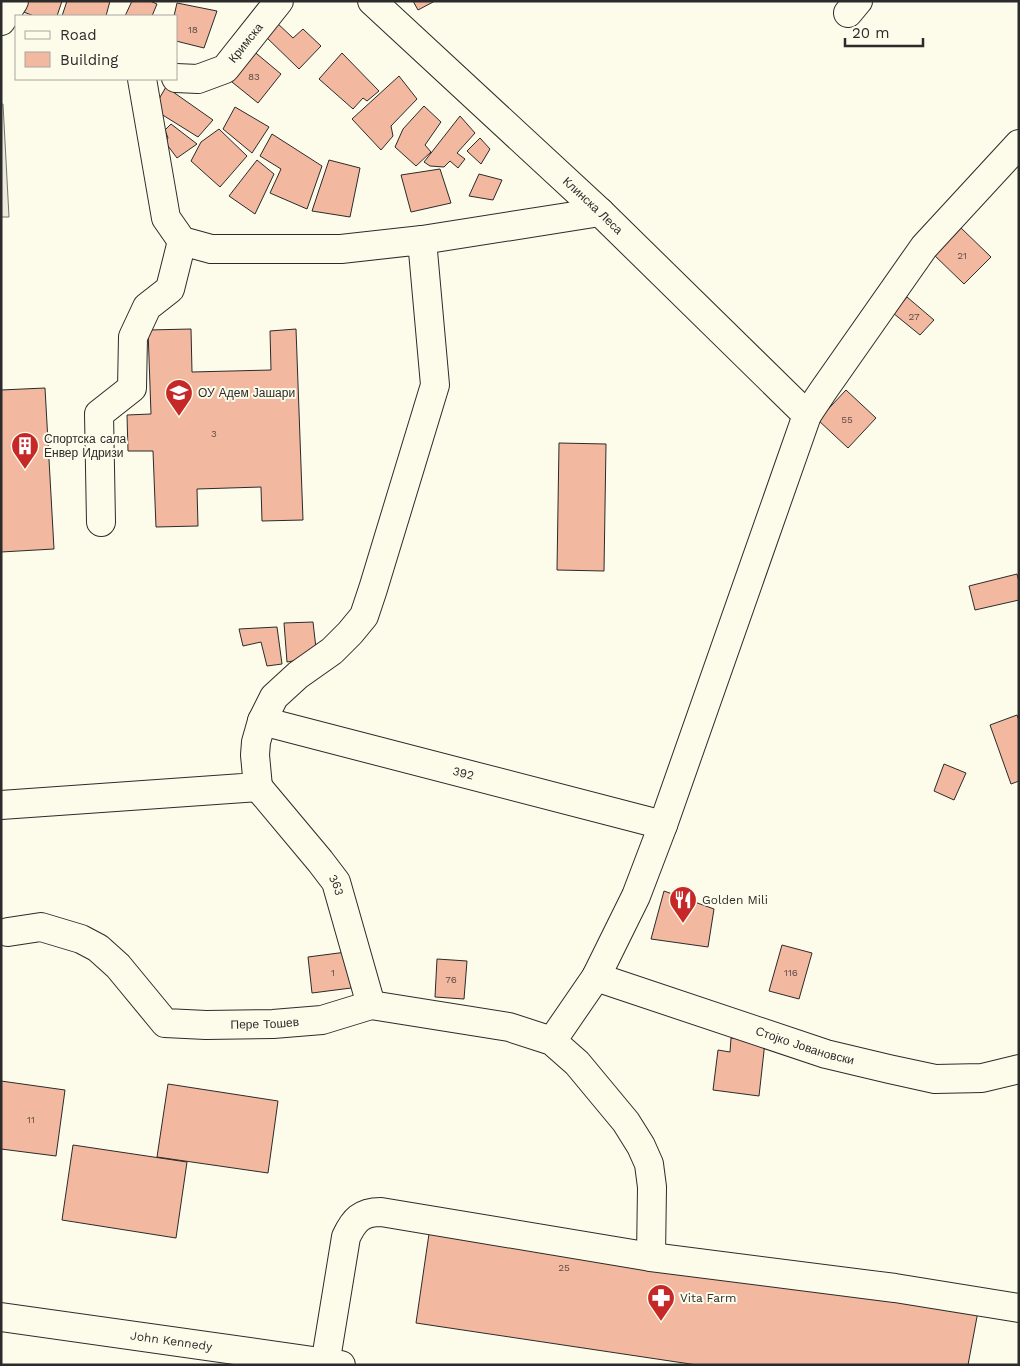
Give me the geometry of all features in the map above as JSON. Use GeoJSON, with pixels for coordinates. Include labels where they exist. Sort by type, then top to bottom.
{"type":"FeatureCollection","features":[{"type":"Feature","properties":{"kind":"street"},"geometry":{"type":"LineString","coordinates":[[1,21],[14,1]]}},
{"type":"Feature","properties":{"kind":"street","name":"Кримска"},"geometry":{"type":"LineString","coordinates":[[178,78],[198,79],[225,68],[279,1]]}},
{"type":"Feature","properties":{"kind":"street","name":"Клинска Леса"},"geometry":{"type":"LineString","coordinates":[[372,1],[600,212],[807,415]]}},
{"type":"Feature","properties":{"kind":"street"},"geometry":{"type":"LineString","coordinates":[[1,31],[15,36]]}},
{"type":"Feature","properties":{"kind":"street"},"geometry":{"type":"LineString","coordinates":[[142,80],[166,218],[182,241],[211,249],[341,249],[422,240],[600,212]]}},
{"type":"Feature","properties":{"kind":"street"},"geometry":{"type":"LineString","coordinates":[[651,1257],[652,1187],[649,1164],[641,1146],[626,1122],[577,1063],[552,1041],[596,976],[636,896],[664,825],[807,415],[924,248],[1019,144]]}},
{"type":"Feature","properties":{"kind":"street"},"geometry":{"type":"LineString","coordinates":[[1,805],[258,787],[256,742],[262,721],[274,697],[298,675],[332,651],[364,616],[435,385],[422,240]]}},
{"type":"Feature","properties":{"kind":"street"},"geometry":{"type":"LineString","coordinates":[[101,522],[99,414],[132,388],[133,337],[147,307],[170,289],[182,241]]}},
{"type":"Feature","properties":{"kind":"street","name":"392"},"geometry":{"type":"LineString","coordinates":[[262,721],[664,825]]}},
{"type":"Feature","properties":{"kind":"street","name":"363"},"geometry":{"type":"LineString","coordinates":[[258,787],[336,882],[371,1005]]}},
{"type":"Feature","properties":{"kind":"street","name":"Пере Тошев"},"geometry":{"type":"LineString","coordinates":[[8,932],[41,927],[81,939],[98,948],[118,966],[164,1023],[206,1025],[273,1024],[322,1020],[371,1005],[509,1027],[552,1041]]}},
{"type":"Feature","properties":{"kind":"street","name":"Стојко Јовановски"},"geometry":{"type":"LineString","coordinates":[[596,976],[826,1054],[889,1070],[935,1079],[982,1078],[1019,1069]]}},
{"type":"Feature","properties":{"kind":"street"},"geometry":{"type":"LineString","coordinates":[[331,1364],[346,1237],[352,1224],[370,1212],[381,1212],[651,1257],[895,1288],[1019,1308]]}},
{"type":"Feature","properties":{"kind":"street","name":"John Kennedy"},"geometry":{"type":"LineString","coordinates":[[1,1317],[331,1364]]}},
{"type":"Feature","properties":{"kind":"shaded area"},"geometry":{"type":"Polygon","coordinates":[[[1,104],[3,104],[9,217],[1,217],[1,104]]]}},
{"type":"Feature","properties":{"kind":"building"},"geometry":{"type":"Polygon","coordinates":[[[28,1],[62,1],[57,15],[31,15],[21,11],[28,1]]]}},
{"type":"Feature","properties":{"kind":"building"},"geometry":{"type":"Polygon","coordinates":[[[67,1],[110,1],[106,15],[62,15],[67,1]]]}},
{"type":"Feature","properties":{"kind":"building"},"geometry":{"type":"Polygon","coordinates":[[[132,1],[150,1],[157,4],[152,15],[125,15],[132,1]]]}},
{"type":"Feature","properties":{"kind":"building"},"geometry":{"type":"Polygon","coordinates":[[[413,1],[435,1],[418,10],[413,1]]]}},
{"type":"Feature","properties":{"kind":"building"},"geometry":{"type":"Polygon","coordinates":[[[177,3],[217,11],[204,48],[178,42],[178,15],[174,15],[177,3]]]}},
{"type":"Feature","properties":{"kind":"building"},"geometry":{"type":"Polygon","coordinates":[[[276,22],[293,38],[303,29],[321,46],[299,69],[264,35],[276,22]]]}},
{"type":"Feature","properties":{"kind":"building"},"geometry":{"type":"Polygon","coordinates":[[[251,49],[281,74],[258,103],[227,78],[251,49]]]}},
{"type":"Feature","properties":{"kind":"building"},"geometry":{"type":"Polygon","coordinates":[[[342,53],[379,91],[367,101],[363,98],[353,109],[319,79],[342,53]]]}},
{"type":"Feature","properties":{"kind":"building"},"geometry":{"type":"Polygon","coordinates":[[[399,76],[417,99],[391,126],[393,136],[381,150],[352,119],[399,76]]]}},
{"type":"Feature","properties":{"kind":"building"},"geometry":{"type":"Polygon","coordinates":[[[166,87],[213,120],[198,137],[153,109],[166,87]]]}},
{"type":"Feature","properties":{"kind":"building"},"geometry":{"type":"Polygon","coordinates":[[[424,106],[441,122],[425,145],[431,152],[416,166],[395,147],[403,129],[424,106]]]}},
{"type":"Feature","properties":{"kind":"building"},"geometry":{"type":"Polygon","coordinates":[[[235,107],[269,127],[252,153],[223,129],[235,107]]]}},
{"type":"Feature","properties":{"kind":"building"},"geometry":{"type":"Polygon","coordinates":[[[460,116],[475,133],[457,153],[465,159],[458,168],[450,161],[444,167],[430,166],[424,162],[460,116]]]}},
{"type":"Feature","properties":{"kind":"building"},"geometry":{"type":"Polygon","coordinates":[[[171,124],[197,144],[177,158],[165,142],[168,138],[165,130],[171,124]]]}},
{"type":"Feature","properties":{"kind":"building"},"geometry":{"type":"Polygon","coordinates":[[[219,129],[247,156],[220,187],[191,161],[201,142],[219,129]]]}},
{"type":"Feature","properties":{"kind":"building"},"geometry":{"type":"Polygon","coordinates":[[[272,134],[322,166],[307,209],[270,193],[281,169],[260,156],[272,134]]]}},
{"type":"Feature","properties":{"kind":"building"},"geometry":{"type":"Polygon","coordinates":[[[480,138],[490,149],[481,164],[467,151],[480,138]]]}},
{"type":"Feature","properties":{"kind":"building"},"geometry":{"type":"Polygon","coordinates":[[[257,160],[274,174],[255,214],[229,196],[257,160]]]}},
{"type":"Feature","properties":{"kind":"building"},"geometry":{"type":"Polygon","coordinates":[[[329,160],[360,168],[350,217],[312,211],[329,160]]]}},
{"type":"Feature","properties":{"kind":"building"},"geometry":{"type":"Polygon","coordinates":[[[440,169],[451,203],[411,212],[401,175],[440,169]]]}},
{"type":"Feature","properties":{"kind":"building"},"geometry":{"type":"Polygon","coordinates":[[[479,174],[502,180],[493,200],[469,196],[479,174]]]}},
{"type":"Feature","properties":{"kind":"building"},"geometry":{"type":"Polygon","coordinates":[[[959,226],[991,257],[964,284],[932,253],[959,226]]]}},
{"type":"Feature","properties":{"kind":"building"},"geometry":{"type":"Polygon","coordinates":[[[907,297],[934,320],[920,335],[893,313],[907,297]]]}},
{"type":"Feature","properties":{"kind":"building"},"geometry":{"type":"Polygon","coordinates":[[[191,329],[192,372],[271,370],[270,331],[296,329],[303,520],[262,521],[261,487],[197,489],[198,526],[156,527],[153,451],[128,451],[127,415],[151,414],[148,330],[191,329]]]}},
{"type":"Feature","properties":{"kind":"building","name":"Спортска сала Енвер Идризи"},"geometry":{"type":"Polygon","coordinates":[[[45,388],[54,549],[1,552],[1,390],[45,388]]]}},
{"type":"Feature","properties":{"kind":"building"},"geometry":{"type":"Polygon","coordinates":[[[846,390],[876,418],[848,448],[818,420],[846,390]]]}},
{"type":"Feature","properties":{"kind":"building"},"geometry":{"type":"Polygon","coordinates":[[[559,443],[606,444],[604,571],[557,570],[559,443]]]}},
{"type":"Feature","properties":{"kind":"building"},"geometry":{"type":"Polygon","coordinates":[[[1017,574],[1019,600],[975,610],[969,586],[1017,574]]]}},
{"type":"Feature","properties":{"kind":"building"},"geometry":{"type":"Polygon","coordinates":[[[313,622],[317,657],[287,662],[284,623],[313,622]]]}},
{"type":"Feature","properties":{"kind":"building"},"geometry":{"type":"Polygon","coordinates":[[[277,627],[282,664],[267,666],[261,642],[243,646],[239,629],[277,627]]]}},
{"type":"Feature","properties":{"kind":"building"},"geometry":{"type":"Polygon","coordinates":[[[1017,715],[1019,720],[1019,781],[1011,784],[990,725],[1017,715]]]}},
{"type":"Feature","properties":{"kind":"building"},"geometry":{"type":"Polygon","coordinates":[[[944,764],[966,773],[954,800],[934,791],[944,764]]]}},
{"type":"Feature","properties":{"kind":"building","name":"Golden Mili"},"geometry":{"type":"Polygon","coordinates":[[[664,891],[714,909],[708,947],[651,939],[664,891]]]}},
{"type":"Feature","properties":{"kind":"building"},"geometry":{"type":"Polygon","coordinates":[[[782,945],[812,953],[799,999],[769,991],[782,945]]]}},
{"type":"Feature","properties":{"kind":"building"},"geometry":{"type":"Polygon","coordinates":[[[354,951],[359,987],[312,993],[308,957],[354,951]]]}},
{"type":"Feature","properties":{"kind":"building"},"geometry":{"type":"Polygon","coordinates":[[[437,959],[467,961],[464,999],[435,997],[437,959]]]}},
{"type":"Feature","properties":{"kind":"building"},"geometry":{"type":"Polygon","coordinates":[[[731,1038],[765,1042],[759,1096],[713,1090],[718,1050],[730,1052],[731,1038]]]}},
{"type":"Feature","properties":{"kind":"building"},"geometry":{"type":"Polygon","coordinates":[[[1,1081],[65,1090],[56,1156],[1,1149],[1,1081]]]}},
{"type":"Feature","properties":{"kind":"building"},"geometry":{"type":"Polygon","coordinates":[[[168,1084],[278,1101],[268,1173],[157,1157],[168,1084]]]}},
{"type":"Feature","properties":{"kind":"building"},"geometry":{"type":"Polygon","coordinates":[[[73,1145],[187,1162],[176,1238],[62,1220],[73,1145]]]}},
{"type":"Feature","properties":{"kind":"building"},"geometry":{"type":"Polygon","coordinates":[[[430,1227],[979,1306],[968,1365],[697,1365],[416,1323],[430,1227]]]}},
{"type":"Feature","properties":{"kind":"place","name":"ОУ Адем Јашари"},"geometry":{"type":"Point","coordinates":[179,417]}},
{"type":"Feature","properties":{"kind":"place","name":"Спортска сала Енвер Идризи"},"geometry":{"type":"Point","coordinates":[25,470]}},
{"type":"Feature","properties":{"kind":"place","name":"Golden Mili"},"geometry":{"type":"Point","coordinates":[683,924]}},
{"type":"Feature","properties":{"kind":"place","name":"Vita Farm"},"geometry":{"type":"Point","coordinates":[661,1322]}}]}
